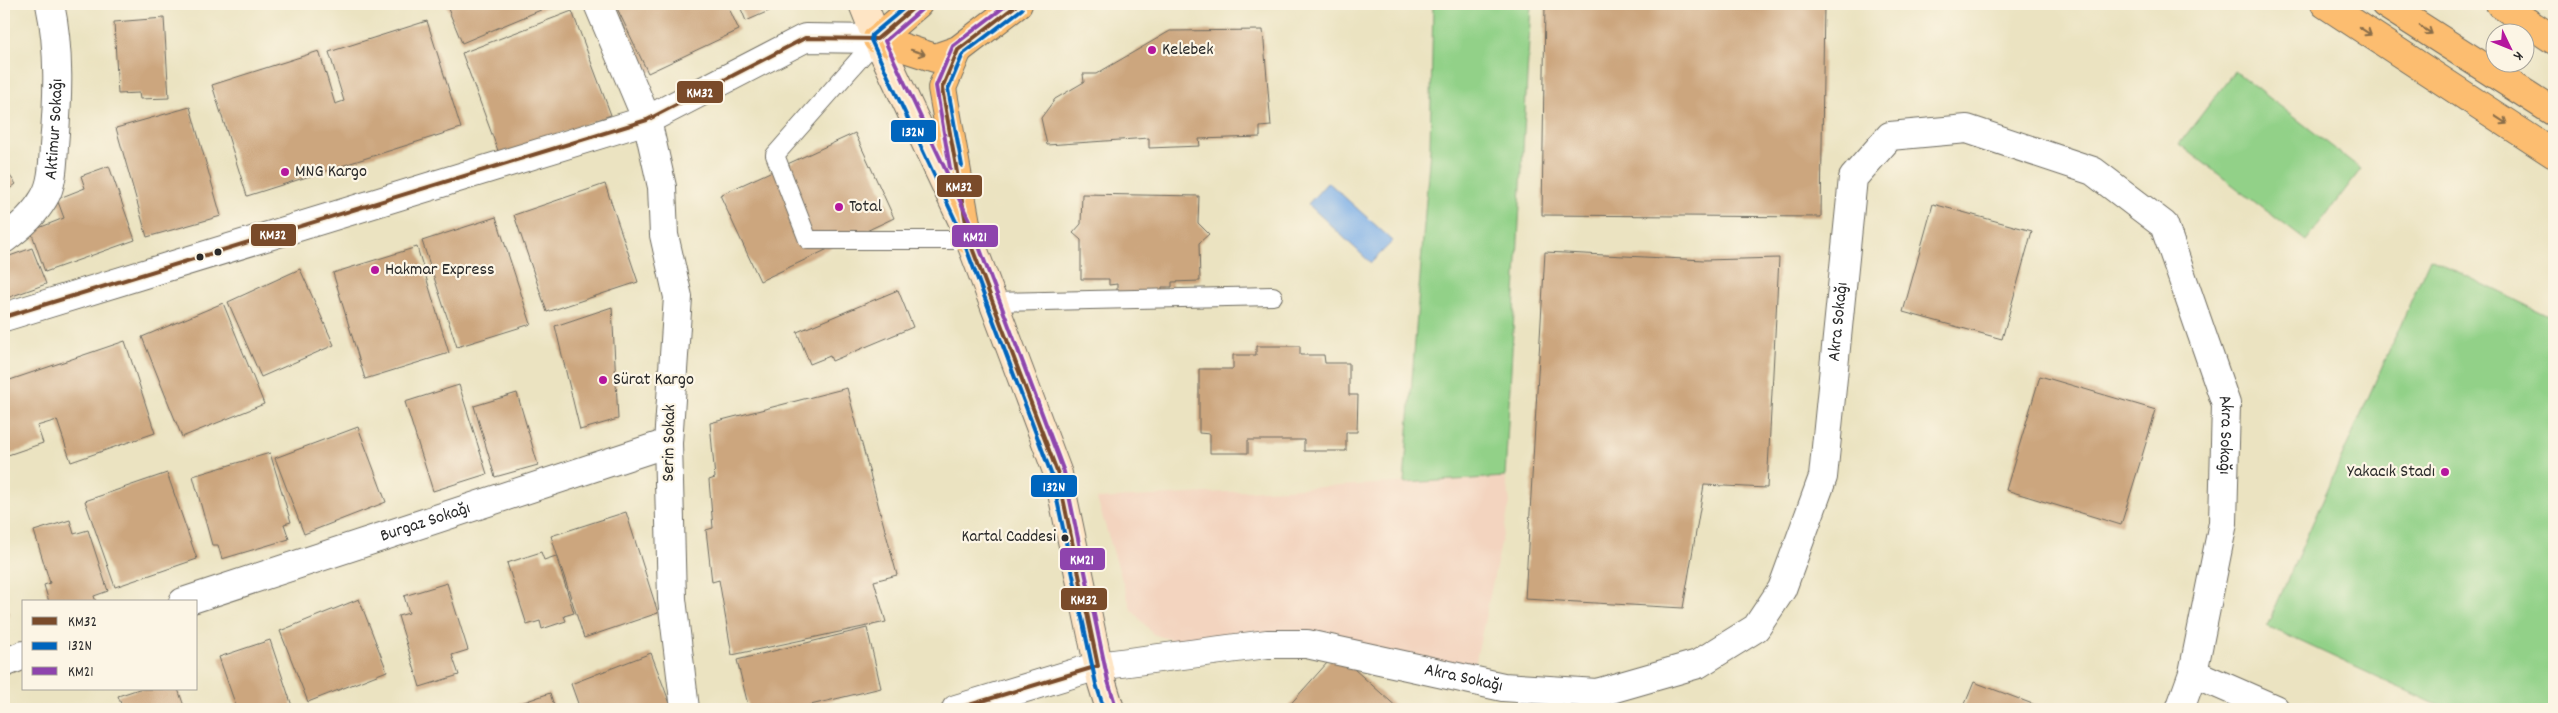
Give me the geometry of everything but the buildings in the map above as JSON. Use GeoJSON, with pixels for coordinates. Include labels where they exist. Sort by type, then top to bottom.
{"type":"FeatureCollection","features":[{"type":"Feature","properties":{"kind":"highway"},"geometry":{"type":"LineString","coordinates":[[877,40],[918,4]]}},
{"type":"Feature","properties":{"kind":"highway"},"geometry":{"type":"LineString","coordinates":[[877,40],[935,58],[958,50],[1018,4]]}},
{"type":"Feature","properties":{"kind":"highway"},"geometry":{"type":"LineString","coordinates":[[2324,4],[2554,154]]}},
{"type":"Feature","properties":{"kind":"highway"},"geometry":{"type":"LineString","coordinates":[[2385,4],[2554,112]]}},
{"type":"Feature","properties":{"kind":"highway"},"geometry":{"type":"LineString","coordinates":[[2500,4],[2554,40]]}},
{"type":"Feature","properties":{"kind":"highway"},"geometry":{"type":"LineString","coordinates":[[958,50],[942,88],[969,240]]}},
{"type":"Feature","properties":{"kind":"main road"},"geometry":{"type":"LineString","coordinates":[[863,4],[877,40],[969,240],[1058,474],[1098,666],[1110,709]]}},
{"type":"Feature","properties":{"kind":"street","name":"Aktimur Sokağı"},"geometry":{"type":"LineString","coordinates":[[4,239],[28,218],[45,198],[52,173],[58,108],[55,40],[50,4]]}},
{"type":"Feature","properties":{"kind":"street","name":"Serin Sokak"},"geometry":{"type":"LineString","coordinates":[[598,4],[646,120],[662,187],[664,235],[678,296],[668,444],[672,599],[685,709]]}},
{"type":"Feature","properties":{"kind":"street"},"geometry":{"type":"LineString","coordinates":[[4,317],[646,120],[805,38],[877,40]]}},
{"type":"Feature","properties":{"kind":"street","name":"Akra Sokağı"},"geometry":{"type":"LineString","coordinates":[[956,709],[1098,666],[1267,644],[1307,644],[1503,687],[1597,693],[1698,664],[1756,628],[1782,589],[1823,477],[1853,178],[1890,136],[1967,129],[2093,171],[2164,225],[2226,404],[2223,523],[2193,673],[2180,709]]}},
{"type":"Feature","properties":{"kind":"street","name":"Burgaz Sokağı"},"geometry":{"type":"LineString","coordinates":[[189,600],[668,444]]}},
{"type":"Feature","properties":{"kind":"street"},"geometry":{"type":"LineString","coordinates":[[4,663],[22,656]]}},
{"type":"Feature","properties":{"kind":"street"},"geometry":{"type":"LineString","coordinates":[[2193,673],[2275,709]]}},
{"type":"Feature","properties":{"kind":"lane"},"geometry":{"type":"LineString","coordinates":[[877,40],[775,155],[808,240],[969,240]]}},
{"type":"Feature","properties":{"kind":"lane"},"geometry":{"type":"LineString","coordinates":[[993,302],[1273,296]]}},
{"type":"Feature","properties":{"kind":"shaded area"},"geometry":{"type":"Polygon","coordinates":[[[1505,477],[1510,502],[1473,674],[1264,636],[1174,641],[1153,634],[1131,609],[1097,499],[1505,477]]]}},
{"type":"Feature","properties":{"kind":"green space"},"geometry":{"type":"Polygon","coordinates":[[[1433,4],[1531,4],[1505,477],[1404,483],[1430,148],[1433,4]]]}},
{"type":"Feature","properties":{"kind":"green space"},"geometry":{"type":"Polygon","coordinates":[[[2235,71],[2361,169],[2306,241],[2179,144],[2235,71]]]}},
{"type":"Feature","properties":{"kind":"green space","name":"Yakacık Stadı"},"geometry":{"type":"Polygon","coordinates":[[[2430,258],[2554,319],[2554,709],[2446,709],[2267,626],[2430,258]]]}},
{"type":"Feature","properties":{"kind":"water"},"geometry":{"type":"Polygon","coordinates":[[[1328,182],[1393,241],[1371,263],[1308,204],[1328,182]]]}},
{"type":"Feature","properties":{"kind":"transit line","name":"132N"},"geometry":{"type":"LineString","coordinates":[[909,4],[872,35],[871,40],[957,224],[1052,476],[1096,684],[1104,709]]}},
{"type":"Feature","properties":{"kind":"transit line","name":"KM32"},"geometry":{"type":"LineString","coordinates":[[4,317],[647,120],[805,38],[877,39],[918,4]]}},
{"type":"Feature","properties":{"kind":"transit line","name":"KM21"},"geometry":{"type":"LineString","coordinates":[[950,168],[936,86],[953,46],[1008,4]]}},
{"type":"Feature","properties":{"kind":"transit line","name":"KM32"},"geometry":{"type":"LineString","coordinates":[[956,709],[1098,666],[1058,474],[969,240],[942,88],[958,50],[1018,4]]}},
{"type":"Feature","properties":{"kind":"transit line","name":"KM21"},"geometry":{"type":"LineString","coordinates":[[922,9],[885,41],[969,220],[1064,472],[1108,681],[1116,707]]}},
{"type":"Feature","properties":{"kind":"transit line","name":"132N"},"geometry":{"type":"LineString","coordinates":[[962,166],[948,89],[963,54],[1022,9]]}},
{"type":"Feature","properties":{"kind":"place","name":"Kelebek"},"geometry":{"type":"Point","coordinates":[1152,50]}},
{"type":"Feature","properties":{"kind":"place","name":"MNG Kargo"},"geometry":{"type":"Point","coordinates":[285,172]}},
{"type":"Feature","properties":{"kind":"place","name":"Total"},"geometry":{"type":"Point","coordinates":[839,207]}},
{"type":"Feature","properties":{"kind":"place","name":"Hakmar Express"},"geometry":{"type":"Point","coordinates":[375,270]}},
{"type":"Feature","properties":{"kind":"place","name":"Sürat Kargo"},"geometry":{"type":"Point","coordinates":[603,380]}},
{"type":"Feature","properties":{"kind":"place","name":"Yakacık Stadı"},"geometry":{"type":"Point","coordinates":[2445,472]}},
{"type":"Feature","properties":{"kind":"place","name":"Kartal Caddesi"},"geometry":{"type":"Point","coordinates":[1065,538]}}]}
